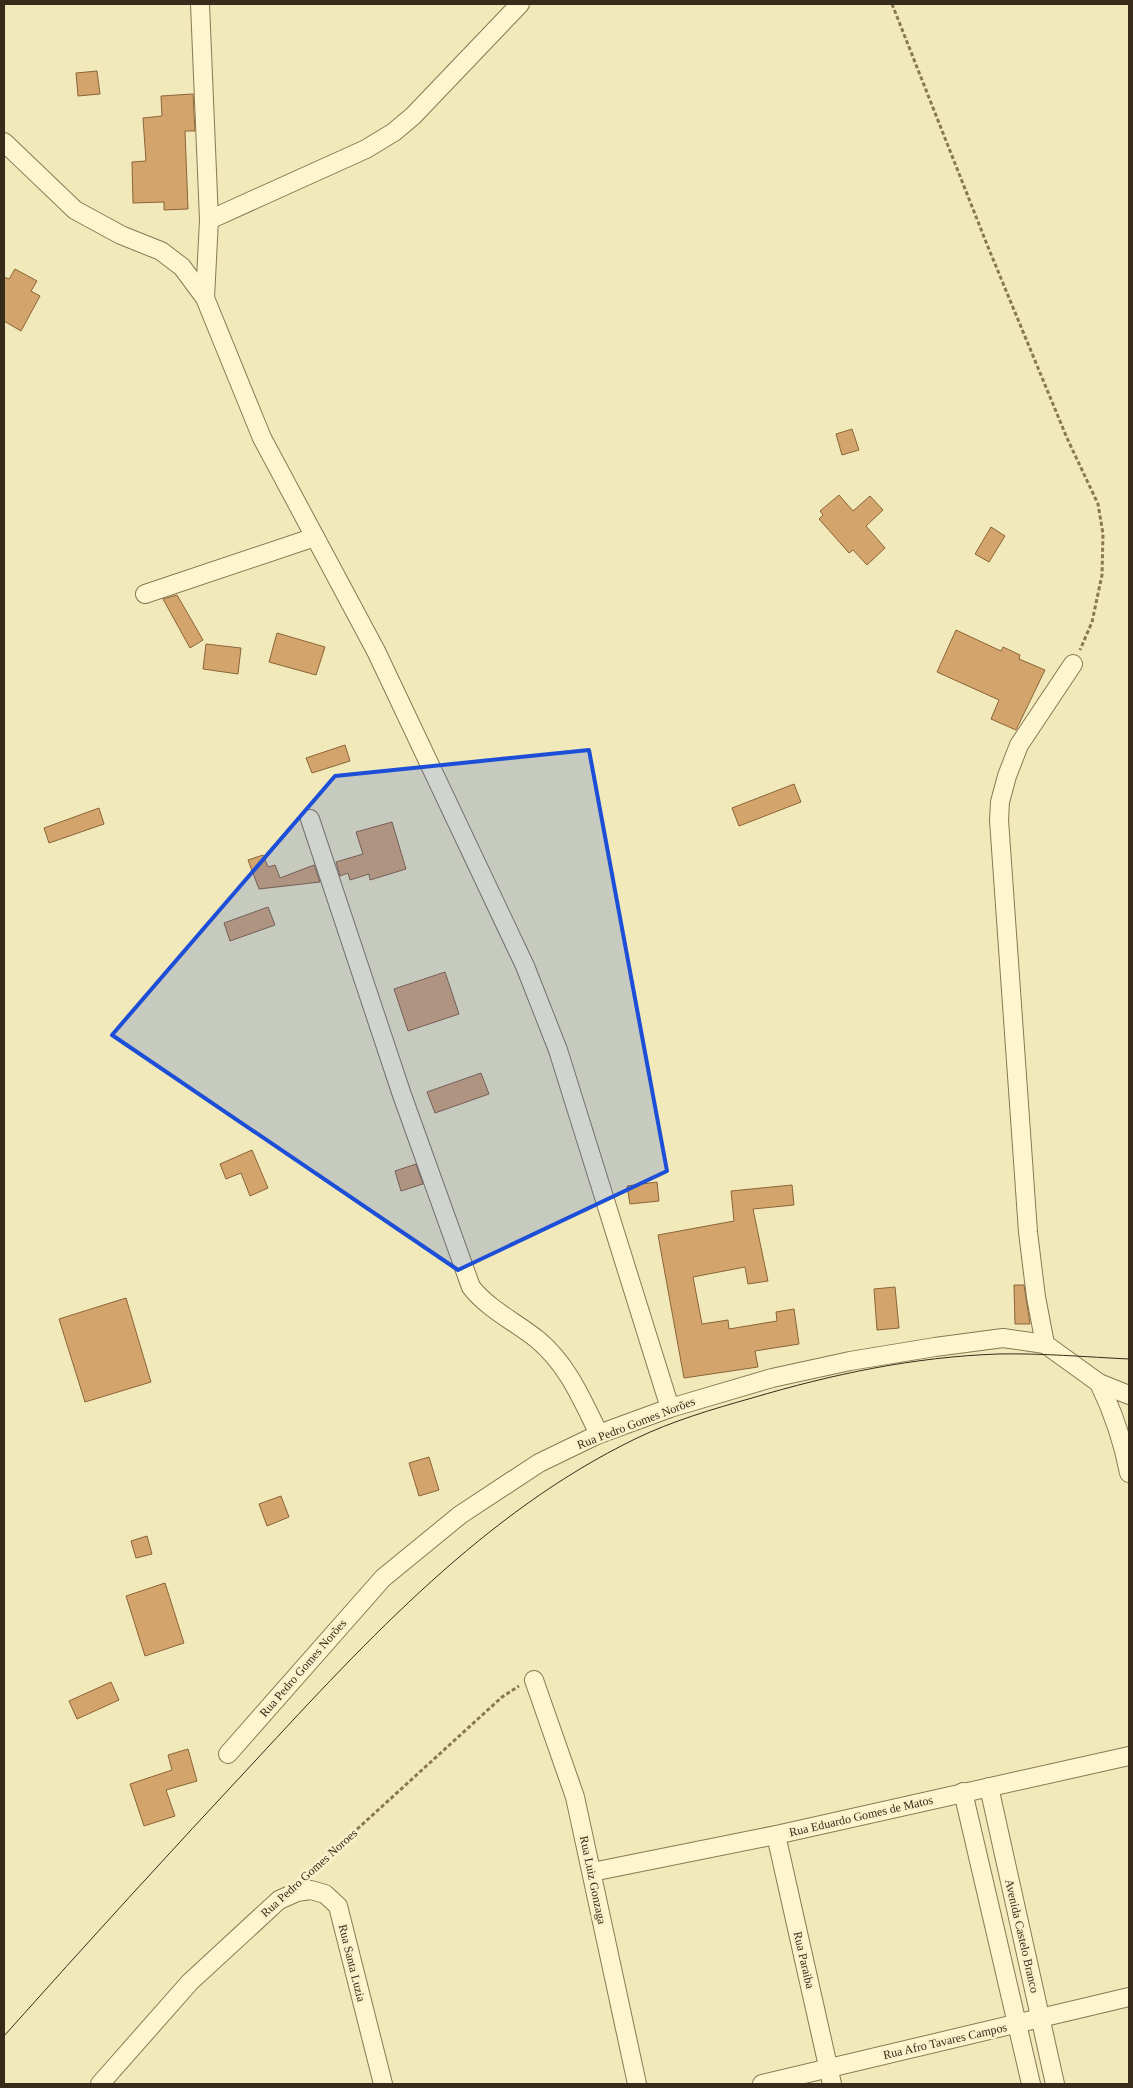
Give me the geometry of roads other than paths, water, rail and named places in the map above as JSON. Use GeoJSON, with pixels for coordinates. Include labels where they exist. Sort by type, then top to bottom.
{"type":"FeatureCollection","features":[{"type":"Feature","properties":{"kind":"street"},"geometry":{"type":"LineString","coordinates":[[200,4],[209,220],[204,298]]}},
{"type":"Feature","properties":{"kind":"street"},"geometry":{"type":"LineString","coordinates":[[209,220],[366,148],[394,132],[413,116],[520,4]]}},
{"type":"Feature","properties":{"kind":"street"},"geometry":{"type":"LineString","coordinates":[[4,142],[75,210],[120,235],[161,251],[182,267],[204,298],[262,438],[376,651],[524,966],[558,1050],[670,1408]]}},
{"type":"Feature","properties":{"kind":"street"},"geometry":{"type":"LineString","coordinates":[[145,594],[314,536]]}},
{"type":"Feature","properties":{"kind":"street"},"geometry":{"type":"LineString","coordinates":[[1045,1344],[1036,1297],[1028,1232],[998,820],[1000,802],[1007,776],[1019,745],[1074,664]]}},
{"type":"Feature","properties":{"kind":"street"},"geometry":{"type":"LineString","coordinates":[[310,819],[402,1095],[471,1287],[480,1299],[539,1341],[562,1365],[574,1384],[599,1434]]}},
{"type":"Feature","properties":{"kind":"street","name":"Rua Pedro Gomes Norões"},"geometry":{"type":"LineString","coordinates":[[228,1754],[383,1578],[460,1515],[539,1463],[599,1434],[670,1408],[772,1378],[869,1358],[1002,1338],[1045,1344],[1065,1356],[1099,1383]]}},
{"type":"Feature","properties":{"kind":"street"},"geometry":{"type":"LineString","coordinates":[[1099,1383],[1129,1395]]}},
{"type":"Feature","properties":{"kind":"street"},"geometry":{"type":"LineString","coordinates":[[1099,1383],[1112,1408],[1124,1444],[1129,1473]]}},
{"type":"Feature","properties":{"kind":"street","name":"Rua Luiz Gonzaga"},"geometry":{"type":"LineString","coordinates":[[534,1680],[575,1797],[637,2084]]}},
{"type":"Feature","properties":{"kind":"street","name":"Rua Eduardo Gomes de Matos"},"geometry":{"type":"LineString","coordinates":[[592,1872],[776,1835],[1129,1756]]}},
{"type":"Feature","properties":{"kind":"street","name":"Avenida Castelo Branco"},"geometry":{"type":"LineString","coordinates":[[989,1787],[1055,2084]]}},
{"type":"Feature","properties":{"kind":"street","name":"Avenida Castelo Branco"},"geometry":{"type":"LineString","coordinates":[[963,1792],[1031,2084]]}},
{"type":"Feature","properties":{"kind":"street","name":"Rua Paraiba"},"geometry":{"type":"LineString","coordinates":[[776,1835],[830,2076]]}},
{"type":"Feature","properties":{"kind":"street","name":"Rua Santa Luzia"},"geometry":{"type":"LineString","coordinates":[[279,1900],[297,1892],[311,1890],[325,1894],[338,1906],[383,2084]]}},
{"type":"Feature","properties":{"kind":"street","name":"Rua Pedro Gomes Noroes"},"geometry":{"type":"LineString","coordinates":[[100,2084],[190,1982],[279,1900]]}},
{"type":"Feature","properties":{"kind":"street","name":"Rua Afro Tavares Campos"},"geometry":{"type":"LineString","coordinates":[[762,2084],[830,2076],[1017,2024],[1129,1997]]}},
{"type":"Feature","properties":{"kind":"tram line"},"geometry":{"type":"LineString","coordinates":[[4,2036],[224,1794],[341,1669],[431,1582],[479,1541],[528,1503],[580,1469],[635,1439],[693,1416],[782,1389],[843,1374],[905,1363],[998,1354],[1129,1359]]}}]}
